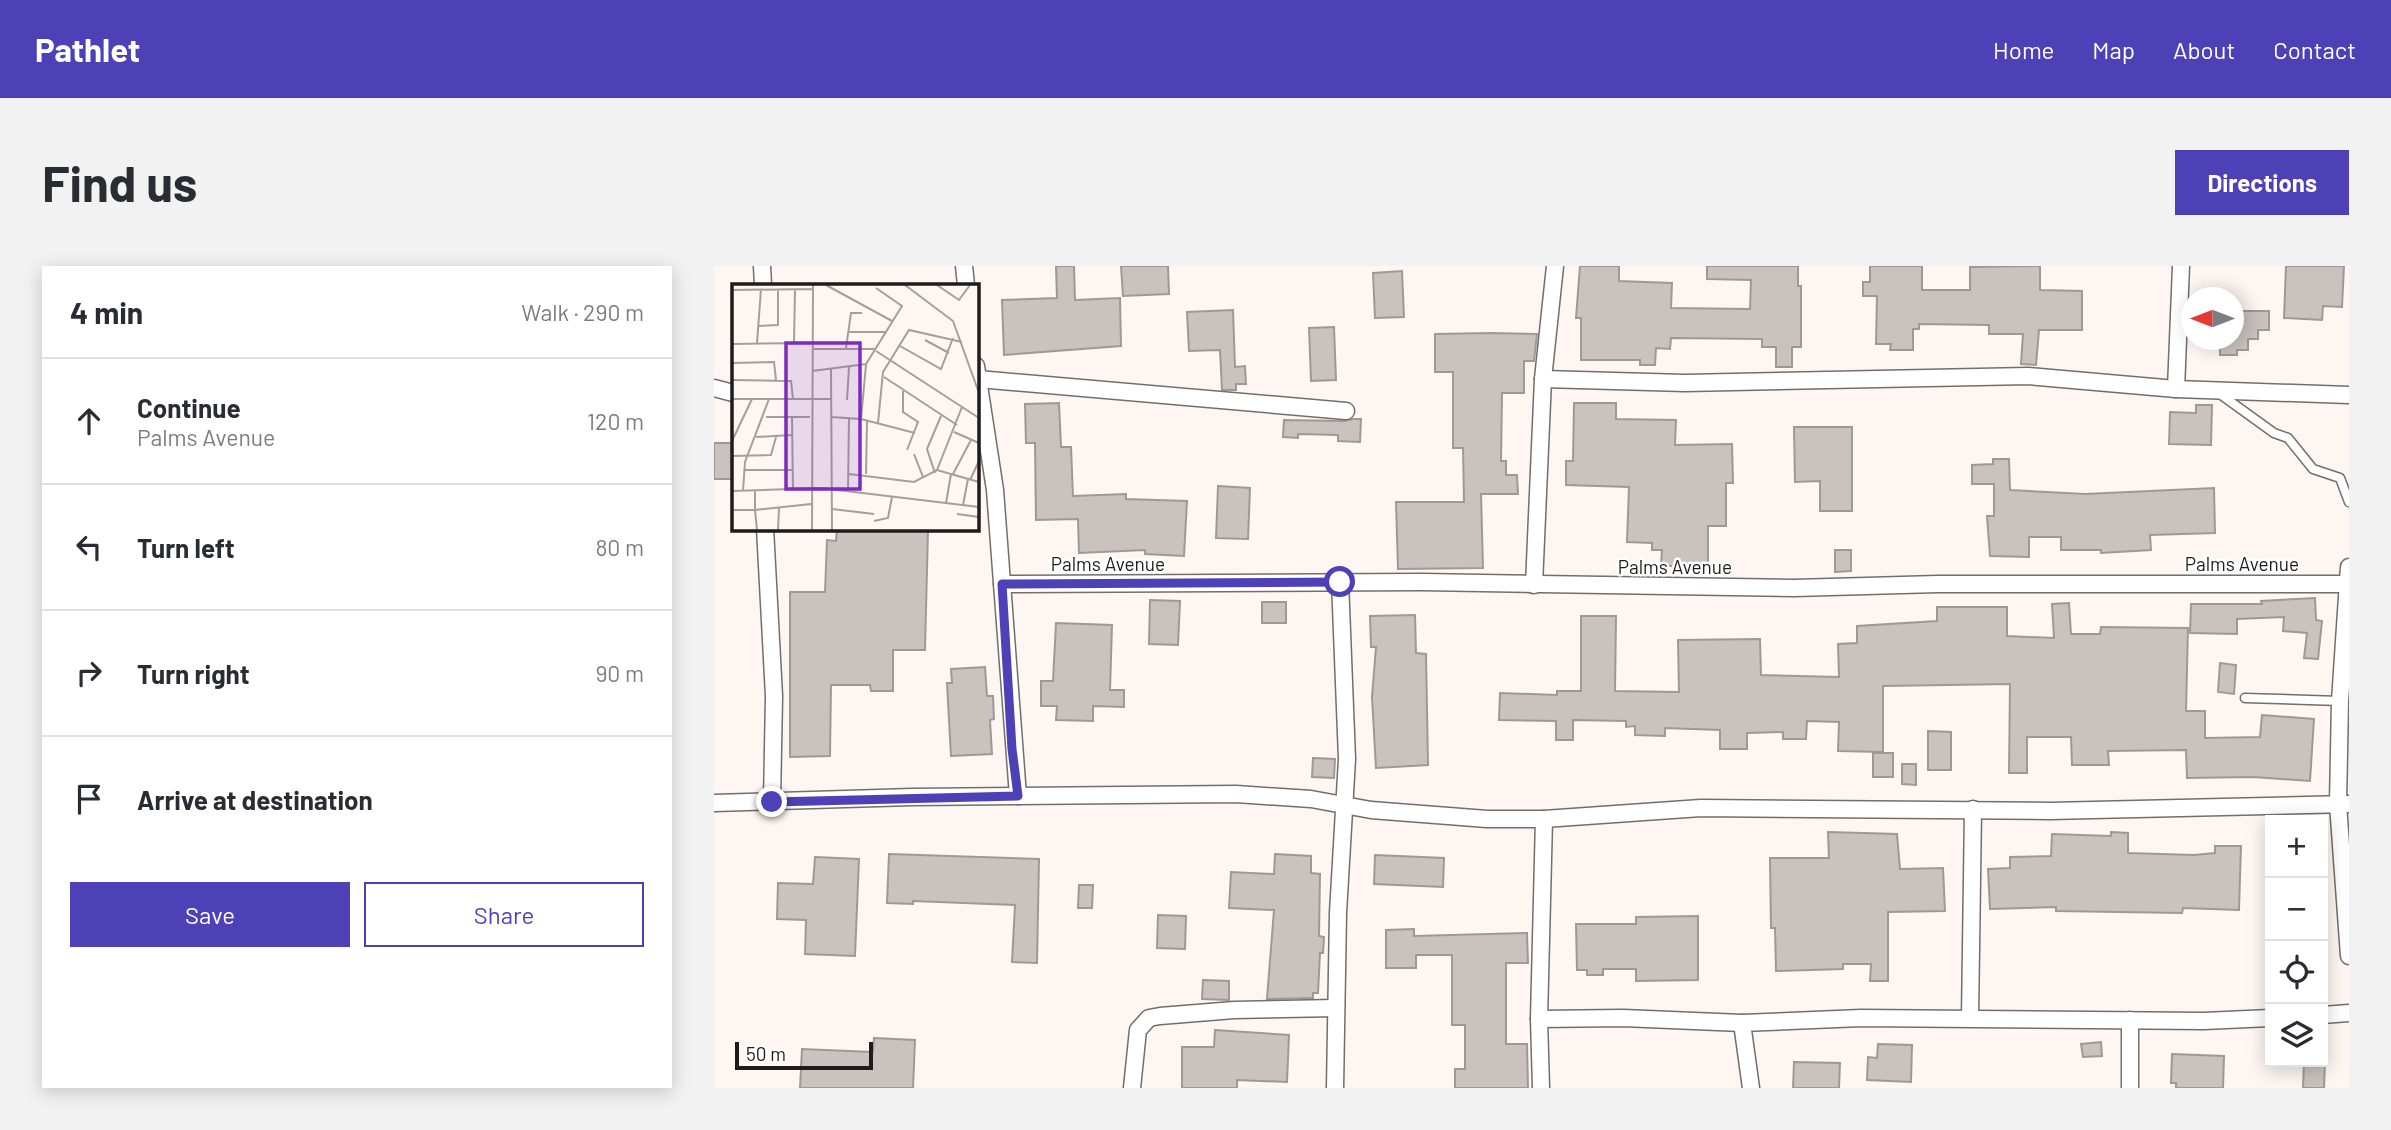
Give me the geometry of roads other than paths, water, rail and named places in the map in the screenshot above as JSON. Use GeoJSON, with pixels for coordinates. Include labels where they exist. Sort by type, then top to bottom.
{"type":"FeatureCollection","features":[{"type":"Feature","properties":{"kind":"street"},"geometry":{"type":"LineString","coordinates":[[762,266],[763,284]]}},
{"type":"Feature","properties":{"kind":"street"},"geometry":{"type":"LineString","coordinates":[[964,266],[966,284]]}},
{"type":"Feature","properties":{"kind":"street"},"geometry":{"type":"LineString","coordinates":[[1534,585],[1543,379],[1555,266]]}},
{"type":"Feature","properties":{"kind":"street"},"geometry":{"type":"LineString","coordinates":[[2176,390],[2181,266]]}},
{"type":"Feature","properties":{"kind":"street"},"geometry":{"type":"LineString","coordinates":[[978,373],[1346,411]]}},
{"type":"Feature","properties":{"kind":"street"},"geometry":{"type":"LineString","coordinates":[[1543,379],[1685,383],[2028,376],[2176,390],[2349,396]]}},
{"type":"Feature","properties":{"kind":"street"},"geometry":{"type":"LineString","coordinates":[[978,380],[995,490],[1012,749],[1018,796]]}},
{"type":"Feature","properties":{"kind":"street"},"geometry":{"type":"LineString","coordinates":[[714,388],[732,393]]}},
{"type":"Feature","properties":{"kind":"street"},"geometry":{"type":"LineString","coordinates":[[765,530],[774,696],[772,802]]}},
{"type":"Feature","properties":{"kind":"street"},"geometry":{"type":"LineString","coordinates":[[2348,578],[2340,701],[2349,956]]}},
{"type":"Feature","properties":{"kind":"street","name":"Palms Avenue"},"geometry":{"type":"LineString","coordinates":[[1002,584],[1340,582],[1794,588],[2348,578]]}},
{"type":"Feature","properties":{"kind":"street"},"geometry":{"type":"LineString","coordinates":[[1335,1088],[1338,913],[1346,806],[1340,582]]}},
{"type":"Feature","properties":{"kind":"street"},"geometry":{"type":"LineString","coordinates":[[714,803],[1236,794],[1311,799],[1346,806],[1487,819],[1544,819],[1701,808],[2207,810],[2344,804]]}},
{"type":"Feature","properties":{"kind":"street"},"geometry":{"type":"LineString","coordinates":[[1970,1018],[1973,809]]}},
{"type":"Feature","properties":{"kind":"street"},"geometry":{"type":"LineString","coordinates":[[1541,1088],[1539,1019],[1544,819]]}},
{"type":"Feature","properties":{"kind":"street"},"geometry":{"type":"LineString","coordinates":[[1132,1088],[1138,1030],[1149,1018],[1234,1010],[1336,1008]]}},
{"type":"Feature","properties":{"kind":"street"},"geometry":{"type":"LineString","coordinates":[[2328,1015],[2349,1013]]}},
{"type":"Feature","properties":{"kind":"street"},"geometry":{"type":"LineString","coordinates":[[1539,1019],[1623,1018],[1742,1023],[1861,1018],[2204,1021],[2265,1018]]}},
{"type":"Feature","properties":{"kind":"street"},"geometry":{"type":"LineString","coordinates":[[2130,1020],[2130,1088]]}},
{"type":"Feature","properties":{"kind":"street"},"geometry":{"type":"LineString","coordinates":[[1742,1023],[1751,1088]]}},
{"type":"Feature","properties":{"kind":"lane"},"geometry":{"type":"LineString","coordinates":[[2215,390],[2274,433],[2288,438],[2313,469],[2340,478],[2349,502]]}},
{"type":"Feature","properties":{"kind":"lane"},"geometry":{"type":"LineString","coordinates":[[2245,698],[2340,701]]}}]}
